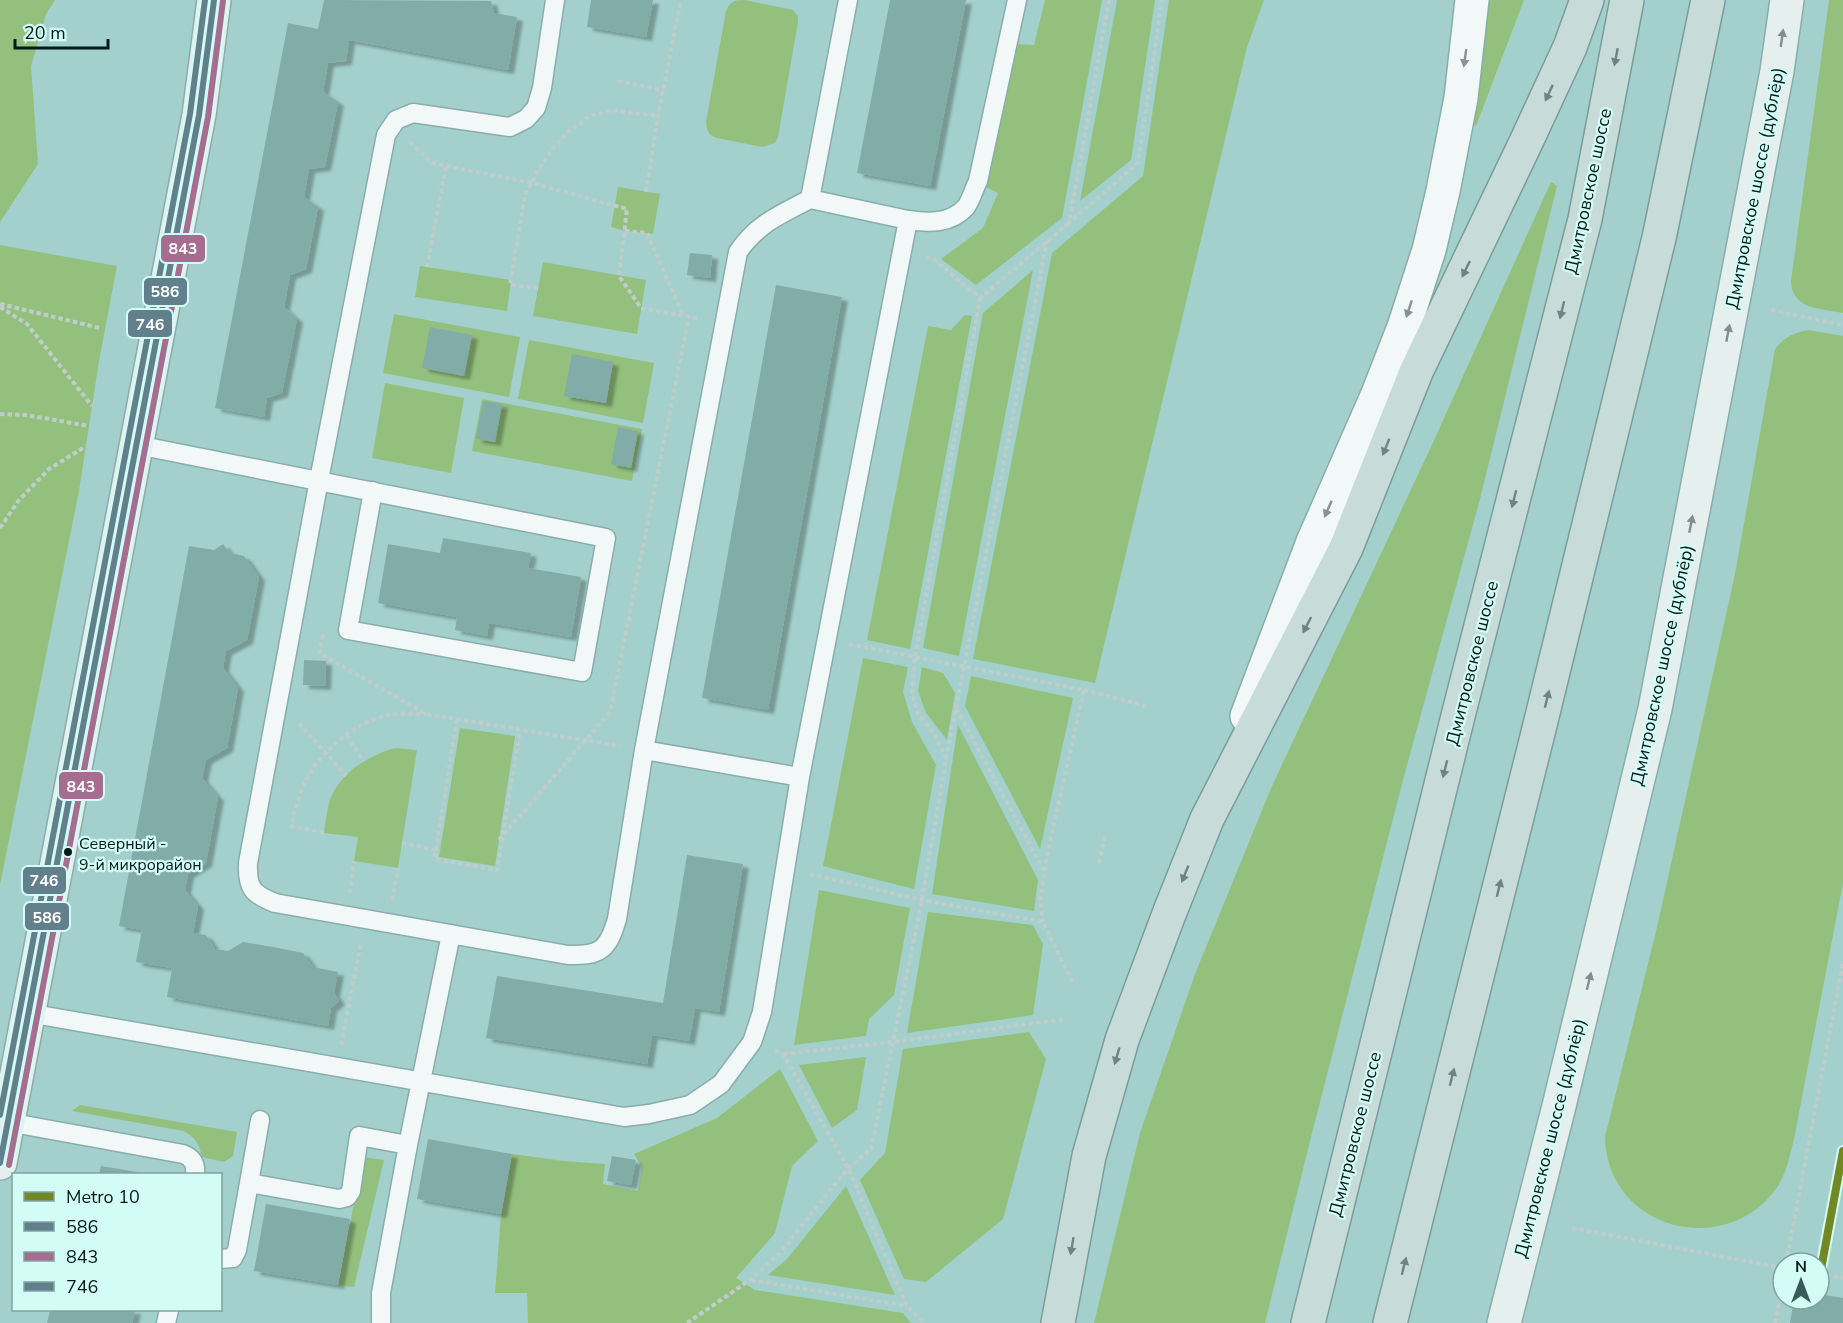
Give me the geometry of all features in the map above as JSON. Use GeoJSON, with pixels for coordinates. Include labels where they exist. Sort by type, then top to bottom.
{"type":"FeatureCollection","features":[{"type":"Feature","properties":{"kind":"highway"},"geometry":{"type":"LineString","coordinates":[[1058,1323],[1089,1156],[1122,1040],[1169,914],[1208,819],[1346,548],[1416,372],[1570,47],[1587,0]]}},
{"type":"Feature","properties":{"kind":"highway","name":"Дмитровское шоссе"},"geometry":{"type":"LineString","coordinates":[[1308,1323],[1461,705],[1585,219],[1627,0]]}},
{"type":"Feature","properties":{"kind":"highway"},"geometry":{"type":"LineString","coordinates":[[1390,1323],[1533,756],[1659,238],[1708,0]]}},
{"type":"Feature","properties":{"kind":"main road"},"geometry":{"type":"LineString","coordinates":[[0,1163],[4,1121],[28,1013],[199,115],[214,0]]}},
{"type":"Feature","properties":{"kind":"main road","name":"Дмитровское шоссе (дублёр)"},"geometry":{"type":"LineString","coordinates":[[1504,1323],[1562,1095],[1655,709],[1771,105],[1787,0]]}},
{"type":"Feature","properties":{"kind":"street"},"geometry":{"type":"LineString","coordinates":[[1208,819],[1313,542],[1378,394],[1422,272],[1443,190],[1461,98],[1472,0]]}},
{"type":"Feature","properties":{"kind":"lane"},"geometry":{"type":"LineString","coordinates":[[555,0],[542,88],[536,108],[526,119],[510,127],[413,113],[396,120],[386,135],[319,480],[248,863],[247,880],[253,891],[275,903],[568,955],[588,956],[602,948],[611,936],[617,919],[644,750],[738,252],[748,237],[762,225],[810,199],[932,223],[951,217],[966,207],[978,181],[1017,0]]}},
{"type":"Feature","properties":{"kind":"lane"},"geometry":{"type":"LineString","coordinates":[[810,199],[848,0]]}},
{"type":"Feature","properties":{"kind":"lane"},"geometry":{"type":"LineString","coordinates":[[28,1013],[624,1117],[690,1105],[721,1084],[752,1042],[762,1012],[825,640],[908,220]]}},
{"type":"Feature","properties":{"kind":"lane"},"geometry":{"type":"LineString","coordinates":[[137,445],[319,480],[606,538],[582,672],[348,630],[373,491]]}},
{"type":"Feature","properties":{"kind":"lane"},"geometry":{"type":"LineString","coordinates":[[644,750],[800,777]]}},
{"type":"Feature","properties":{"kind":"lane"},"geometry":{"type":"LineString","coordinates":[[381,1323],[381,1293],[408,1145],[451,934]]}},
{"type":"Feature","properties":{"kind":"lane"},"geometry":{"type":"LineString","coordinates":[[222,1259],[232,1258],[237,1250],[260,1120]]}},
{"type":"Feature","properties":{"kind":"lane"},"geometry":{"type":"LineString","coordinates":[[4,1121],[183,1154],[191,1157],[195,1173]]}},
{"type":"Feature","properties":{"kind":"lane"},"geometry":{"type":"LineString","coordinates":[[249,1183],[339,1199],[347,1197],[351,1191],[359,1137],[408,1145]]}},
{"type":"Feature","properties":{"kind":"path"},"geometry":{"type":"LineString","coordinates":[[646,192],[658,116],[681,0]]}},
{"type":"Feature","properties":{"kind":"path"},"geometry":{"type":"LineString","coordinates":[[1068,222],[1109,0]]}},
{"type":"Feature","properties":{"kind":"path"},"geometry":{"type":"LineString","coordinates":[[946,759],[934,733],[918,714],[912,694],[915,657],[980,298],[1138,163],[1162,0]]}},
{"type":"Feature","properties":{"kind":"path"},"geometry":{"type":"LineString","coordinates":[[618,81],[663,90]]}},
{"type":"Feature","properties":{"kind":"path"},"geometry":{"type":"LineString","coordinates":[[538,288],[510,285],[525,195],[538,170],[554,147],[569,131],[590,116],[612,110],[658,116]]}},
{"type":"Feature","properties":{"kind":"path"},"geometry":{"type":"LineString","coordinates":[[392,126],[432,163],[532,183],[627,209],[619,276],[641,308],[726,324]]}},
{"type":"Feature","properties":{"kind":"path"},"geometry":{"type":"LineString","coordinates":[[427,267],[446,166]]}},
{"type":"Feature","properties":{"kind":"path"},"geometry":{"type":"LineString","coordinates":[[625,231],[647,233],[683,315]]}},
{"type":"Feature","properties":{"kind":"path"},"geometry":{"type":"LineString","coordinates":[[687,1323],[750,1280],[780,1253],[848,1168],[871,1149],[922,900],[946,759],[1047,241]]}},
{"type":"Feature","properties":{"kind":"path"},"geometry":{"type":"LineString","coordinates":[[902,252],[932,258],[980,298]]}},
{"type":"Feature","properties":{"kind":"path"},"geometry":{"type":"LineString","coordinates":[[0,306],[100,328]]}},
{"type":"Feature","properties":{"kind":"path"},"geometry":{"type":"LineString","coordinates":[[0,306],[27,324],[92,405]]}},
{"type":"Feature","properties":{"kind":"path"},"geometry":{"type":"LineString","coordinates":[[1771,310],[1843,325]]}},
{"type":"Feature","properties":{"kind":"path"},"geometry":{"type":"LineString","coordinates":[[0,414],[42,417],[89,426]]}},
{"type":"Feature","properties":{"kind":"path"},"geometry":{"type":"LineString","coordinates":[[0,528],[19,500],[49,469],[86,446]]}},
{"type":"Feature","properties":{"kind":"path"},"geometry":{"type":"LineString","coordinates":[[324,630],[319,653],[426,714]]}},
{"type":"Feature","properties":{"kind":"path"},"geometry":{"type":"LineString","coordinates":[[825,640],[1084,690],[1146,706]]}},
{"type":"Feature","properties":{"kind":"path"},"geometry":{"type":"LineString","coordinates":[[1073,983],[1043,922],[1040,899],[1084,690]]}},
{"type":"Feature","properties":{"kind":"path"},"geometry":{"type":"LineString","coordinates":[[278,700],[346,776]]}},
{"type":"Feature","properties":{"kind":"path"},"geometry":{"type":"LineString","coordinates":[[956,708],[1044,872]]}},
{"type":"Feature","properties":{"kind":"path"},"geometry":{"type":"LineString","coordinates":[[324,833],[291,826],[296,801],[308,776],[325,752],[364,722],[389,715],[426,714],[644,750]]}},
{"type":"Feature","properties":{"kind":"path"},"geometry":{"type":"LineString","coordinates":[[457,719],[435,859],[497,870],[520,730]]}},
{"type":"Feature","properties":{"kind":"path"},"geometry":{"type":"LineString","coordinates":[[347,735],[363,761]]}},
{"type":"Feature","properties":{"kind":"path"},"geometry":{"type":"LineString","coordinates":[[1099,863],[1105,836]]}},
{"type":"Feature","properties":{"kind":"path"},"geometry":{"type":"LineString","coordinates":[[402,843],[436,850]]}},
{"type":"Feature","properties":{"kind":"path"},"geometry":{"type":"LineString","coordinates":[[347,916],[354,861]]}},
{"type":"Feature","properties":{"kind":"path"},"geometry":{"type":"LineString","coordinates":[[388,923],[398,868]]}},
{"type":"Feature","properties":{"kind":"path"},"geometry":{"type":"LineString","coordinates":[[785,869],[922,900],[1043,922]]}},
{"type":"Feature","properties":{"kind":"path"},"geometry":{"type":"LineString","coordinates":[[336,1066],[366,919]]}},
{"type":"Feature","properties":{"kind":"path"},"geometry":{"type":"LineString","coordinates":[[1788,1251],[1843,963]]}},
{"type":"Feature","properties":{"kind":"path"},"geometry":{"type":"LineString","coordinates":[[752,1042],[783,1053],[1066,1020]]}},
{"type":"Feature","properties":{"kind":"path"},"geometry":{"type":"LineString","coordinates":[[783,1053],[848,1168],[907,1306],[925,1323]]}},
{"type":"Feature","properties":{"kind":"path"},"geometry":{"type":"LineString","coordinates":[[1572,1228],[1771,1266]]}},
{"type":"Feature","properties":{"kind":"path"},"geometry":{"type":"LineString","coordinates":[[750,1280],[907,1306]]}},
{"type":"Feature","properties":{"kind":"green space"},"geometry":{"type":"Polygon","coordinates":[[[0,0],[55,0],[46,14],[31,66],[38,164],[0,222],[0,0]]]}},
{"type":"Feature","properties":{"kind":"green space"},"geometry":{"type":"Polygon","coordinates":[[[745,0],[793,10],[798,16],[778,137],[775,143],[762,147],[714,137],[708,132],[706,122],[726,11],[733,2],[745,0]]]}},
{"type":"Feature","properties":{"kind":"green space"},"geometry":{"type":"Polygon","coordinates":[[[1045,0],[1102,0],[1062,218],[976,285],[941,259],[983,228],[998,193],[983,186],[1013,44],[1034,45],[1045,0]]]}},
{"type":"Feature","properties":{"kind":"green space"},"geometry":{"type":"Polygon","coordinates":[[[1117,0],[1155,0],[1131,160],[1080,201],[1117,0]]]}},
{"type":"Feature","properties":{"kind":"green space"},"geometry":{"type":"Polygon","coordinates":[[[1169,0],[1264,0],[1247,47],[1095,683],[973,659],[1052,253],[1143,176],[1169,0]]]}},
{"type":"Feature","properties":{"kind":"green space"},"geometry":{"type":"Polygon","coordinates":[[[1482,0],[1524,0],[1476,126],[1469,123],[1482,0]]]}},
{"type":"Feature","properties":{"kind":"green space"},"geometry":{"type":"Polygon","coordinates":[[[1829,0],[1843,0],[1843,313],[1802,303],[1796,298],[1791,281],[1829,0]]]}},
{"type":"Feature","properties":{"kind":"green space"},"geometry":{"type":"Polygon","coordinates":[[[1551,182],[1557,186],[1480,499],[1403,780],[1265,1323],[1094,1323],[1140,1133],[1195,974],[1272,786],[1430,449],[1551,182]]]}},
{"type":"Feature","properties":{"kind":"green space"},"geometry":{"type":"Polygon","coordinates":[[[618,187],[660,194],[653,234],[611,227],[618,187]]]}},
{"type":"Feature","properties":{"kind":"green space"},"geometry":{"type":"Polygon","coordinates":[[[0,245],[117,266],[99,361],[79,491],[0,885],[0,245]]]}},
{"type":"Feature","properties":{"kind":"green space"},"geometry":{"type":"Polygon","coordinates":[[[543,262],[646,280],[637,334],[533,316],[543,262]]]}},
{"type":"Feature","properties":{"kind":"green space"},"geometry":{"type":"Polygon","coordinates":[[[420,266],[511,280],[507,311],[415,297],[420,266]]]}},
{"type":"Feature","properties":{"kind":"green space"},"geometry":{"type":"Polygon","coordinates":[[[1033,270],[959,656],[923,648],[983,313],[1033,270]]]}},
{"type":"Feature","properties":{"kind":"green space"},"geometry":{"type":"Polygon","coordinates":[[[394,314],[520,337],[509,397],[383,373],[394,314]]]}},
{"type":"Feature","properties":{"kind":"green space"},"geometry":{"type":"Polygon","coordinates":[[[965,315],[972,316],[910,649],[867,640],[928,326],[951,330],[965,315]]]}},
{"type":"Feature","properties":{"kind":"green space"},"geometry":{"type":"Polygon","coordinates":[[[1808,330],[1843,336],[1843,883],[1794,1139],[1781,1181],[1756,1209],[1730,1223],[1701,1228],[1673,1224],[1647,1213],[1626,1194],[1611,1169],[1605,1137],[1658,923],[1735,574],[1775,349],[1790,336],[1808,330]]]}},
{"type":"Feature","properties":{"kind":"green space"},"geometry":{"type":"Polygon","coordinates":[[[529,340],[654,363],[643,423],[518,399],[529,340]]]}},
{"type":"Feature","properties":{"kind":"green space"},"geometry":{"type":"Polygon","coordinates":[[[385,383],[464,398],[451,473],[372,458],[385,383]]]}},
{"type":"Feature","properties":{"kind":"green space"},"geometry":{"type":"Polygon","coordinates":[[[482,399],[642,429],[632,481],[472,451],[482,399]]]}},
{"type":"Feature","properties":{"kind":"green space"},"geometry":{"type":"Polygon","coordinates":[[[863,658],[908,667],[903,692],[912,722],[936,765],[914,889],[823,866],[863,658]]]}},
{"type":"Feature","properties":{"kind":"green space"},"geometry":{"type":"Polygon","coordinates":[[[922,667],[943,673],[955,693],[947,740],[926,713],[918,691],[922,667]]]}},
{"type":"Feature","properties":{"kind":"green space"},"geometry":{"type":"Polygon","coordinates":[[[971,676],[1073,698],[1040,849],[965,706],[971,676]]]}},
{"type":"Feature","properties":{"kind":"green space"},"geometry":{"type":"Polygon","coordinates":[[[958,725],[1038,880],[1034,911],[932,894],[958,725]]]}},
{"type":"Feature","properties":{"kind":"green space"},"geometry":{"type":"Polygon","coordinates":[[[460,728],[515,736],[495,866],[439,857],[460,728]]]}},
{"type":"Feature","properties":{"kind":"green space"},"geometry":{"type":"Polygon","coordinates":[[[395,748],[417,750],[398,868],[354,861],[358,837],[324,833],[330,799],[337,786],[350,771],[376,755],[395,748]]]}},
{"type":"Feature","properties":{"kind":"green space"},"geometry":{"type":"Polygon","coordinates":[[[819,890],[910,908],[894,995],[869,1019],[866,1036],[794,1045],[819,890]]]}},
{"type":"Feature","properties":{"kind":"green space"},"geometry":{"type":"Polygon","coordinates":[[[928,912],[1033,925],[1043,944],[1033,1015],[907,1033],[928,912]]]}},
{"type":"Feature","properties":{"kind":"green space"},"geometry":{"type":"Polygon","coordinates":[[[1029,1032],[1046,1059],[1003,1219],[926,1282],[904,1279],[860,1180],[885,1153],[903,1049],[1029,1032]]]}},
{"type":"Feature","properties":{"kind":"green space"},"geometry":{"type":"Polygon","coordinates":[[[866,1057],[857,1110],[832,1128],[799,1065],[866,1057]]]}},
{"type":"Feature","properties":{"kind":"green space"},"geometry":{"type":"Polygon","coordinates":[[[780,1069],[818,1141],[792,1166],[775,1233],[736,1278],[755,1290],[903,1313],[911,1323],[528,1323],[527,1293],[495,1293],[501,1214],[512,1154],[605,1164],[603,1184],[638,1191],[642,1167],[634,1154],[717,1118],[780,1069]]]}},
{"type":"Feature","properties":{"kind":"green space"},"geometry":{"type":"Polygon","coordinates":[[[80,1105],[237,1132],[233,1156],[224,1162],[202,1157],[196,1141],[183,1131],[72,1111],[80,1105]]]}},
{"type":"Feature","properties":{"kind":"green space"},"geometry":{"type":"Polygon","coordinates":[[[363,1157],[384,1160],[354,1287],[338,1285],[363,1157]]]}},
{"type":"Feature","properties":{"kind":"green space"},"geometry":{"type":"Polygon","coordinates":[[[846,1186],[895,1295],[768,1275],[787,1259],[846,1186]]]}},
{"type":"Feature","properties":{"kind":"building"},"geometry":{"type":"Polygon","coordinates":[[[324,0],[491,1],[494,13],[517,17],[508,70],[349,40],[346,61],[328,63],[323,92],[338,102],[325,167],[309,169],[304,197],[318,207],[306,269],[290,275],[284,307],[297,319],[282,393],[267,398],[264,417],[215,408],[288,23],[318,29],[324,0]]]}},
{"type":"Feature","properties":{"kind":"building"},"geometry":{"type":"Polygon","coordinates":[[[591,0],[653,0],[646,37],[587,27],[591,0]]]}},
{"type":"Feature","properties":{"kind":"building"},"geometry":{"type":"Polygon","coordinates":[[[890,0],[966,0],[930,186],[857,173],[890,0]]]}},
{"type":"Feature","properties":{"kind":"building"},"geometry":{"type":"Polygon","coordinates":[[[690,253],[712,255],[710,278],[687,275],[690,253]]]}},
{"type":"Feature","properties":{"kind":"building"},"geometry":{"type":"Polygon","coordinates":[[[776,285],[842,297],[768,710],[702,698],[776,285]]]}},
{"type":"Feature","properties":{"kind":"building"},"geometry":{"type":"Polygon","coordinates":[[[430,327],[472,335],[464,376],[422,368],[430,327]]]}},
{"type":"Feature","properties":{"kind":"building"},"geometry":{"type":"Polygon","coordinates":[[[572,354],[613,362],[606,403],[564,396],[572,354]]]}},
{"type":"Feature","properties":{"kind":"building"},"geometry":{"type":"Polygon","coordinates":[[[483,401],[502,404],[495,442],[476,439],[483,401]]]}},
{"type":"Feature","properties":{"kind":"building"},"geometry":{"type":"Polygon","coordinates":[[[618,427],[638,431],[631,468],[611,464],[618,427]]]}},
{"type":"Feature","properties":{"kind":"building"},"geometry":{"type":"Polygon","coordinates":[[[443,538],[531,553],[528,568],[581,577],[571,637],[489,623],[487,636],[455,630],[457,617],[378,603],[388,544],[440,553],[443,538]]]}},
{"type":"Feature","properties":{"kind":"building"},"geometry":{"type":"Polygon","coordinates":[[[223,544],[230,553],[244,556],[259,577],[247,640],[226,651],[223,668],[238,688],[227,748],[206,760],[202,778],[218,797],[206,863],[188,874],[185,890],[198,906],[193,933],[206,935],[215,949],[228,951],[243,942],[273,947],[303,953],[313,967],[338,972],[334,993],[339,1001],[331,1008],[328,1026],[167,997],[172,968],[136,962],[142,930],[119,926],[189,546],[214,550],[223,544]]]}},
{"type":"Feature","properties":{"kind":"building"},"geometry":{"type":"Polygon","coordinates":[[[304,660],[326,661],[325,686],[303,685],[304,660]]]}},
{"type":"Feature","properties":{"kind":"building"},"geometry":{"type":"Polygon","coordinates":[[[687,855],[743,864],[719,1012],[695,1008],[689,1041],[652,1035],[647,1064],[486,1038],[497,976],[663,1003],[687,855]]]}},
{"type":"Feature","properties":{"kind":"building"},"geometry":{"type":"Polygon","coordinates":[[[428,1139],[512,1154],[501,1214],[417,1199],[428,1139]]]}},
{"type":"Feature","properties":{"kind":"building"},"geometry":{"type":"Polygon","coordinates":[[[612,1156],[636,1160],[631,1185],[607,1181],[612,1156]]]}},
{"type":"Feature","properties":{"kind":"building"},"geometry":{"type":"Polygon","coordinates":[[[101,1166],[137,1172],[137,1173],[99,1173],[101,1166]]]}},
{"type":"Feature","properties":{"kind":"building"},"geometry":{"type":"Polygon","coordinates":[[[266,1204],[350,1219],[338,1285],[254,1271],[266,1204]]]}},
{"type":"Feature","properties":{"kind":"building"},"geometry":{"type":"Polygon","coordinates":[[[1831,1296],[1843,1298],[1843,1323],[1790,1323],[1792,1311],[1831,1311],[1831,1296]]]}},
{"type":"Feature","properties":{"kind":"building"},"geometry":{"type":"Polygon","coordinates":[[[50,1311],[135,1311],[132,1323],[47,1323],[50,1311]]]}},
{"type":"Feature","properties":{"kind":"metro line","name":"10"},"geometry":{"type":"LineString","coordinates":[[1824,1251],[1843,1151]]}},
{"type":"Feature","properties":{"kind":"transit line","name":"746"},"geometry":{"type":"LineString","coordinates":[[0,1115],[190,114],[205,0]]}},
{"type":"Feature","properties":{"kind":"transit line","name":"586"},"geometry":{"type":"LineString","coordinates":[[0,1163],[199,115],[214,0]]}},
{"type":"Feature","properties":{"kind":"transit line","name":"843"},"geometry":{"type":"LineString","coordinates":[[9,1165],[208,117],[223,1]]}},
{"type":"Feature","properties":{"kind":"place","name":"Северный - 9-й микрорайон"},"geometry":{"type":"Point","coordinates":[68,852]}}]}
